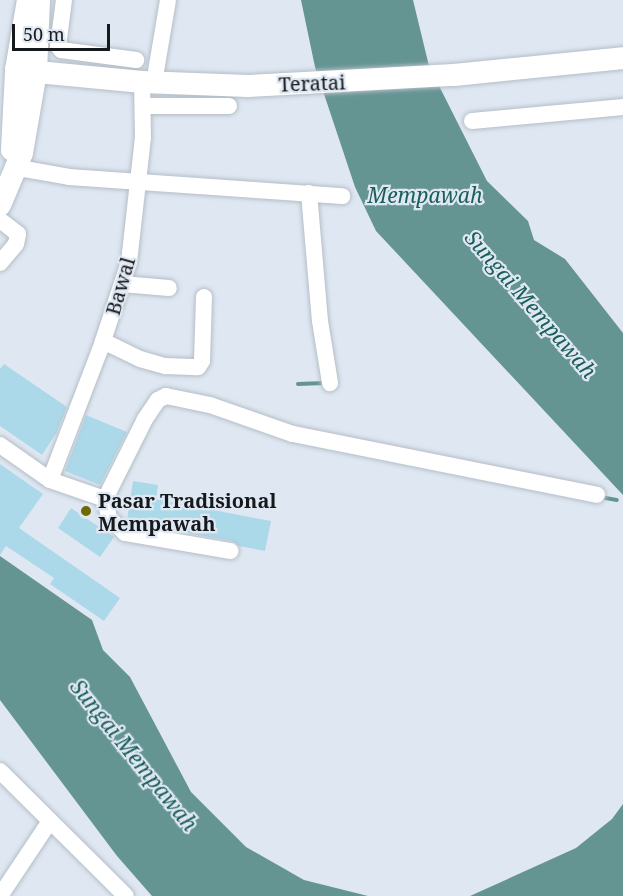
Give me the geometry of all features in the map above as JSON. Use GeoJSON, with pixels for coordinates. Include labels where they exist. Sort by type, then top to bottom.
{"type":"FeatureCollection","features":[{"type":"Feature","properties":{"kind":"main road"},"geometry":{"type":"LineString","coordinates":[[0,205],[11,166],[17,71],[28,0]]}},
{"type":"Feature","properties":{"kind":"main road"},"geometry":{"type":"LineString","coordinates":[[17,71],[39,0]]}},
{"type":"Feature","properties":{"kind":"main road","name":"Teratai"},"geometry":{"type":"LineString","coordinates":[[17,71],[148,82],[327,83],[454,75],[623,58]]}},
{"type":"Feature","properties":{"kind":"street"},"geometry":{"type":"LineString","coordinates":[[64,0],[58,46],[61,50],[136,60]]}},
{"type":"Feature","properties":{"kind":"street","name":"Bawal"},"geometry":{"type":"LineString","coordinates":[[50,480],[103,341],[122,284],[133,237],[143,106],[168,0]]}},
{"type":"Feature","properties":{"kind":"street"},"geometry":{"type":"LineString","coordinates":[[143,106],[229,106]]}},
{"type":"Feature","properties":{"kind":"street"},"geometry":{"type":"LineString","coordinates":[[472,121],[623,107]]}},
{"type":"Feature","properties":{"kind":"street"},"geometry":{"type":"LineString","coordinates":[[11,166],[138,182],[342,196]]}},
{"type":"Feature","properties":{"kind":"street"},"geometry":{"type":"LineString","coordinates":[[309,193],[320,321],[330,383]]}},
{"type":"Feature","properties":{"kind":"street"},"geometry":{"type":"LineString","coordinates":[[0,220],[18,234],[16,244],[0,263]]}},
{"type":"Feature","properties":{"kind":"street"},"geometry":{"type":"LineString","coordinates":[[122,284],[169,288]]}},
{"type":"Feature","properties":{"kind":"street"},"geometry":{"type":"LineString","coordinates":[[103,341],[140,359],[165,366],[198,367],[202,361],[204,297]]}},
{"type":"Feature","properties":{"kind":"street"},"geometry":{"type":"LineString","coordinates":[[230,551],[125,533],[109,518],[105,499],[145,419],[158,400],[166,396],[210,405],[293,434],[597,495]]}},
{"type":"Feature","properties":{"kind":"street"},"geometry":{"type":"LineString","coordinates":[[0,445],[50,480],[105,499]]}},
{"type":"Feature","properties":{"kind":"street"},"geometry":{"type":"LineString","coordinates":[[0,771],[126,896]]}},
{"type":"Feature","properties":{"kind":"street"},"geometry":{"type":"LineString","coordinates":[[0,896],[50,821]]}},
{"type":"Feature","properties":{"kind":"water","name":"Mempawah"},"geometry":{"type":"Polygon","coordinates":[[[301,0],[413,0],[429,66],[487,181],[528,221],[534,240],[565,259],[623,333],[623,495],[376,231],[355,187],[315,67],[301,0]]]}},
{"type":"Feature","properties":{"kind":"water","name":"Sungai Mempawah"},"geometry":{"type":"Polygon","coordinates":[[[0,556],[92,620],[103,650],[130,677],[191,792],[246,847],[304,880],[368,896],[152,896],[117,856],[0,700],[0,556]]]}},
{"type":"Feature","properties":{"kind":"water"},"geometry":{"type":"Polygon","coordinates":[[[623,804],[623,896],[470,896],[576,848],[612,819],[623,804]]]}},
{"type":"Feature","properties":{"kind":"building"},"geometry":{"type":"Polygon","coordinates":[[[4,364],[67,407],[57,432],[42,455],[0,426],[0,369],[4,364]]]}},
{"type":"Feature","properties":{"kind":"building"},"geometry":{"type":"Polygon","coordinates":[[[86,415],[127,432],[100,485],[65,471],[86,415]]]}},
{"type":"Feature","properties":{"kind":"building"},"geometry":{"type":"Polygon","coordinates":[[[0,464],[43,494],[19,528],[120,598],[104,621],[50,584],[54,578],[6,546],[0,555],[0,464]]]}},
{"type":"Feature","properties":{"kind":"building"},"geometry":{"type":"Polygon","coordinates":[[[133,481],[158,485],[156,499],[271,521],[265,551],[239,546],[232,541],[130,523],[127,520],[133,481]]]}},
{"type":"Feature","properties":{"kind":"building"},"geometry":{"type":"Polygon","coordinates":[[[71,508],[114,537],[100,557],[58,528],[71,508]]]}},
{"type":"Feature","properties":{"kind":"waterway"},"geometry":{"type":"LineString","coordinates":[[298,384],[324,383]]}},
{"type":"Feature","properties":{"kind":"waterway"},"geometry":{"type":"LineString","coordinates":[[600,497],[617,500]]}},
{"type":"Feature","properties":{"kind":"place","name":"Pasar Tradisional Mempawah"},"geometry":{"type":"Point","coordinates":[86,511]}}]}
